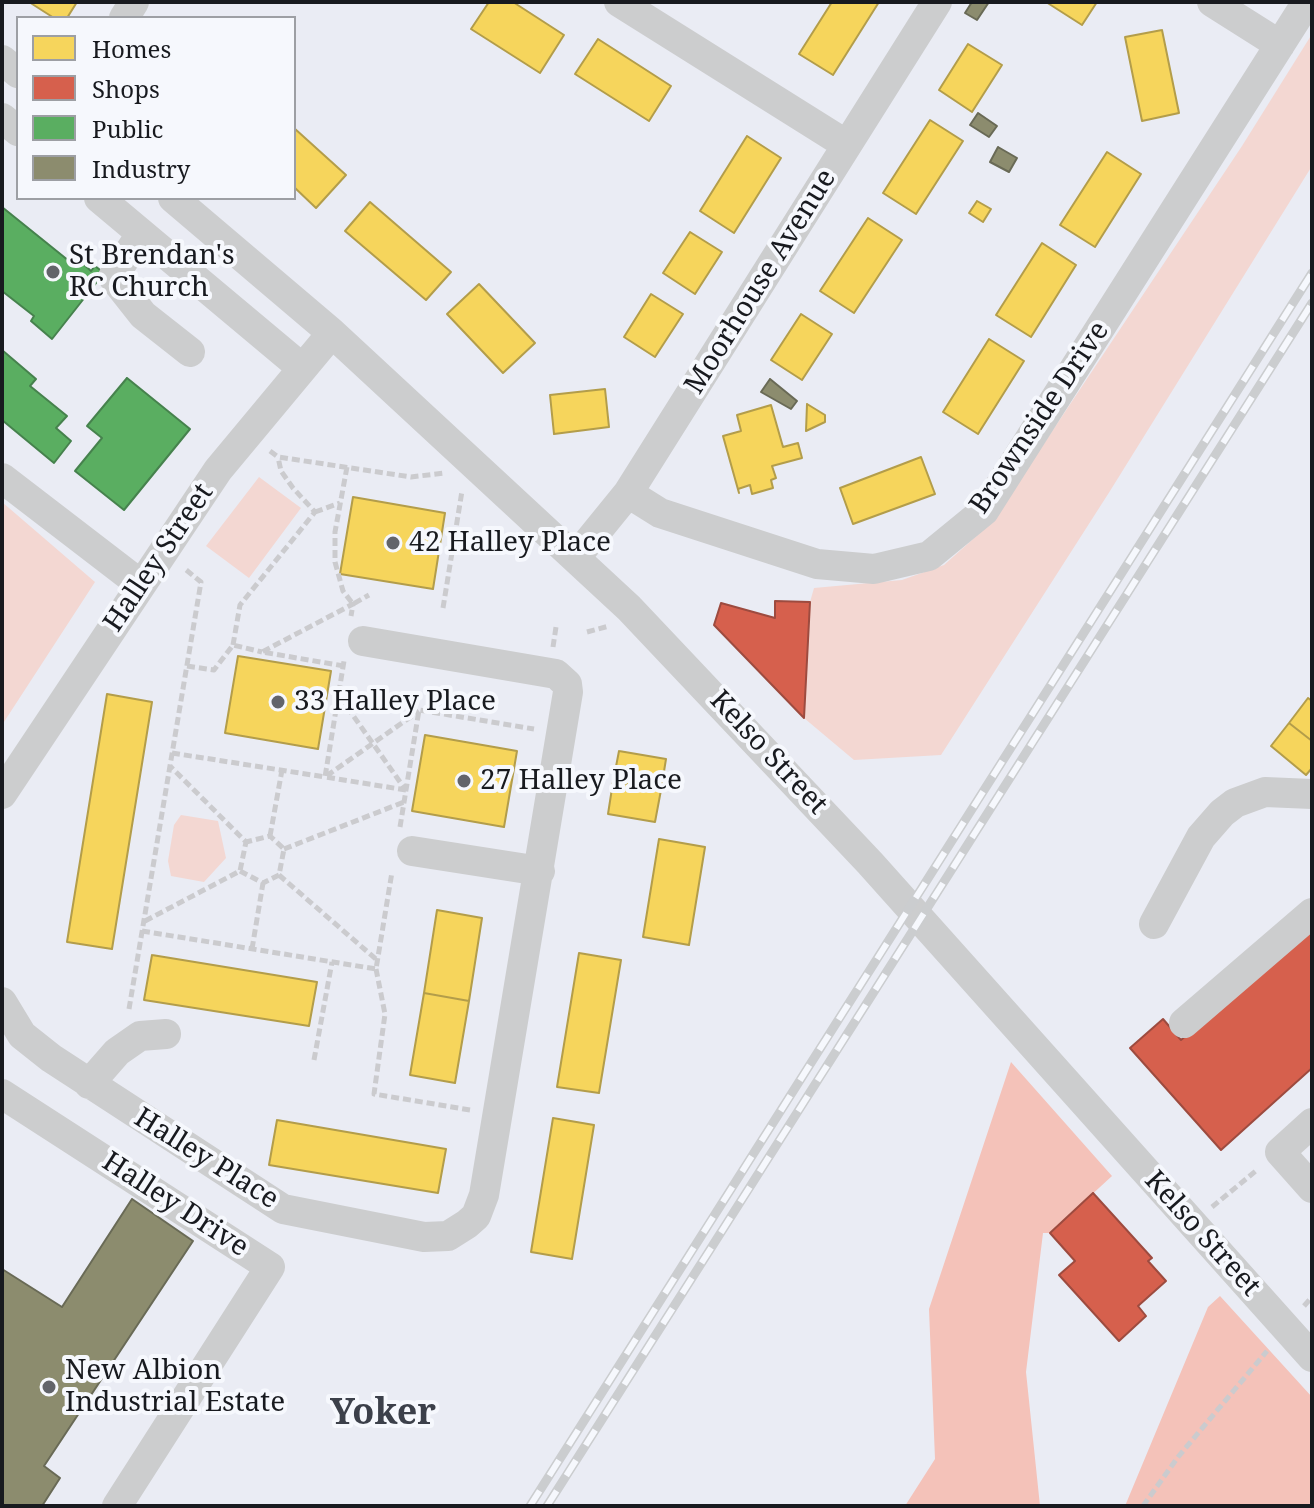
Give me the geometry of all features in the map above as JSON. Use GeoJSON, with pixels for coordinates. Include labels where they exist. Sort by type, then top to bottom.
{"type":"FeatureCollection","features":[{"type":"Feature","properties":{"kind":"street"},"geometry":{"type":"LineString","coordinates":[[619,2],[847,145]]}},
{"type":"Feature","properties":{"kind":"street","name":"Moorhouse Avenue"},"geometry":{"type":"LineString","coordinates":[[576,557],[628,493],[937,2]]}},
{"type":"Feature","properties":{"kind":"street"},"geometry":{"type":"LineString","coordinates":[[1212,2],[1280,45]]}},
{"type":"Feature","properties":{"kind":"street","name":"Brownside Drive"},"geometry":{"type":"LineString","coordinates":[[628,493],[660,513],[817,564],[874,569],[929,556],[984,511],[1307,2]]}},
{"type":"Feature","properties":{"kind":"street"},"geometry":{"type":"LineString","coordinates":[[101,200],[302,368]]}},
{"type":"Feature","properties":{"kind":"street","name":"Kelso Street"},"geometry":{"type":"LineString","coordinates":[[175,200],[332,333],[473,460],[670,649],[870,863],[1312,1357]]}},
{"type":"Feature","properties":{"kind":"street"},"geometry":{"type":"LineString","coordinates":[[141,234],[113,277],[143,315],[190,352]]}},
{"type":"Feature","properties":{"kind":"street","name":"Halley Street"},"geometry":{"type":"LineString","coordinates":[[2,794],[163,549],[247,434],[332,333]]}},
{"type":"Feature","properties":{"kind":"street"},"geometry":{"type":"LineString","coordinates":[[2,478],[140,584]]}},
{"type":"Feature","properties":{"kind":"street","name":"Halley Place"},"geometry":{"type":"LineString","coordinates":[[2,1002],[22,1035],[89,1084],[283,1209],[424,1237],[448,1236],[476,1216],[484,1195],[540,871],[568,702],[567,684],[549,673],[353,640]]}},
{"type":"Feature","properties":{"kind":"street"},"geometry":{"type":"LineString","coordinates":[[1154,924],[1201,837],[1222,813],[1235,803],[1265,792],[1312,794]]}},
{"type":"Feature","properties":{"kind":"street"},"geometry":{"type":"LineString","coordinates":[[401,850],[540,871]]}},
{"type":"Feature","properties":{"kind":"street"},"geometry":{"type":"LineString","coordinates":[[1184,1023],[1312,913]]}},
{"type":"Feature","properties":{"kind":"street"},"geometry":{"type":"LineString","coordinates":[[89,1084],[117,1052],[153,1035]]}},
{"type":"Feature","properties":{"kind":"street","name":"Halley Drive"},"geometry":{"type":"LineString","coordinates":[[2,1094],[270,1267],[117,1506]]}},
{"type":"Feature","properties":{"kind":"street"},"geometry":{"type":"LineString","coordinates":[[1312,1123],[1280,1152],[1312,1188]]}},
{"type":"Feature","properties":{"kind":"path"},"geometry":{"type":"LineString","coordinates":[[247,434],[278,457],[422,478],[444,473],[473,460]]}},
{"type":"Feature","properties":{"kind":"path"},"geometry":{"type":"LineString","coordinates":[[278,457],[287,480],[315,512]]}},
{"type":"Feature","properties":{"kind":"path"},"geometry":{"type":"LineString","coordinates":[[443,608],[462,490],[473,460]]}},
{"type":"Feature","properties":{"kind":"path"},"geometry":{"type":"LineString","coordinates":[[325,777],[344,666],[353,640],[353,604],[343,591],[335,562],[347,467]]}},
{"type":"Feature","properties":{"kind":"path"},"geometry":{"type":"LineString","coordinates":[[187,666],[214,670],[233,645],[240,605],[315,512],[341,503]]}},
{"type":"Feature","properties":{"kind":"path"},"geometry":{"type":"LineString","coordinates":[[153,1035],[129,1011],[201,582],[163,549]]}},
{"type":"Feature","properties":{"kind":"path"},"geometry":{"type":"LineString","coordinates":[[262,652],[369,595]]}},
{"type":"Feature","properties":{"kind":"path"},"geometry":{"type":"LineString","coordinates":[[233,645],[344,666]]}},
{"type":"Feature","properties":{"kind":"path"},"geometry":{"type":"LineString","coordinates":[[340,697],[406,790]]}},
{"type":"Feature","properties":{"kind":"path"},"geometry":{"type":"LineString","coordinates":[[325,777],[419,710],[539,730]]}},
{"type":"Feature","properties":{"kind":"path"},"geometry":{"type":"LineString","coordinates":[[419,710],[404,802],[401,850],[377,960],[385,1014],[374,1094],[497,1115]]}},
{"type":"Feature","properties":{"kind":"path"},"geometry":{"type":"LineString","coordinates":[[172,753],[406,790]]}},
{"type":"Feature","properties":{"kind":"path"},"geometry":{"type":"LineString","coordinates":[[170,766],[246,842]]}},
{"type":"Feature","properties":{"kind":"path"},"geometry":{"type":"LineString","coordinates":[[270,836],[282,770]]}},
{"type":"Feature","properties":{"kind":"path"},"geometry":{"type":"LineString","coordinates":[[284,849],[404,802]]}},
{"type":"Feature","properties":{"kind":"path"},"geometry":{"type":"LineString","coordinates":[[246,842],[270,836]]}},
{"type":"Feature","properties":{"kind":"path"},"geometry":{"type":"LineString","coordinates":[[270,836],[284,849]]}},
{"type":"Feature","properties":{"kind":"path"},"geometry":{"type":"LineString","coordinates":[[240,871],[246,842]]}},
{"type":"Feature","properties":{"kind":"path"},"geometry":{"type":"LineString","coordinates":[[279,875],[284,849]]}},
{"type":"Feature","properties":{"kind":"path"},"geometry":{"type":"LineString","coordinates":[[144,921],[240,871]]}},
{"type":"Feature","properties":{"kind":"path"},"geometry":{"type":"LineString","coordinates":[[240,871],[263,883]]}},
{"type":"Feature","properties":{"kind":"path"},"geometry":{"type":"LineString","coordinates":[[263,883],[279,875]]}},
{"type":"Feature","properties":{"kind":"path"},"geometry":{"type":"LineString","coordinates":[[279,875],[377,960]]}},
{"type":"Feature","properties":{"kind":"path"},"geometry":{"type":"LineString","coordinates":[[252,949],[263,883]]}},
{"type":"Feature","properties":{"kind":"path"},"geometry":{"type":"LineString","coordinates":[[142,931],[376,969]]}},
{"type":"Feature","properties":{"kind":"path"},"geometry":{"type":"LineString","coordinates":[[314,1060],[332,962]]}},
{"type":"Feature","properties":{"kind":"path"},"geometry":{"type":"LineString","coordinates":[[1193,1224],[1280,1152]]}},
{"type":"Feature","properties":{"kind":"path"},"geometry":{"type":"LineString","coordinates":[[1305,1304],[1312,1297]]}},
{"type":"Feature","properties":{"kind":"path"},"geometry":{"type":"LineString","coordinates":[[1143,1506],[1178,1457],[1268,1351]]}},
{"type":"Feature","properties":{"kind":"shaded area"},"geometry":{"type":"Polygon","coordinates":[[[1312,34],[1312,166],[1110,491],[941,755],[854,760],[804,718],[810,602],[814,588],[902,580],[944,565],[991,523],[1242,146],[1312,34]]]}},
{"type":"Feature","properties":{"kind":"shaded area"},"geometry":{"type":"Polygon","coordinates":[[[259,477],[301,508],[249,578],[206,546],[259,477]]]}},
{"type":"Feature","properties":{"kind":"shaded area"},"geometry":{"type":"Polygon","coordinates":[[[2,502],[95,582],[2,725],[2,502]]]}},
{"type":"Feature","properties":{"kind":"shaded area"},"geometry":{"type":"Polygon","coordinates":[[[181,815],[218,821],[226,858],[204,882],[171,876],[168,861],[174,825],[181,815]]]}},
{"type":"Feature","properties":{"kind":"shaded area"},"geometry":{"type":"Polygon","coordinates":[[[1011,1062],[1112,1176],[1050,1233],[1043,1233],[1026,1372],[1040,1506],[905,1506],[935,1459],[929,1309],[1011,1062]]]}},
{"type":"Feature","properties":{"kind":"shaded area"},"geometry":{"type":"Polygon","coordinates":[[[1220,1296],[1312,1397],[1312,1506],[1125,1506],[1208,1307],[1220,1296]]]}},
{"type":"Feature","properties":{"kind":"building: Homes"},"geometry":{"type":"Polygon","coordinates":[[[29,2],[77,2],[68,16],[51,16],[29,2]]]}},
{"type":"Feature","properties":{"kind":"building: Homes"},"geometry":{"type":"Polygon","coordinates":[[[489,2],[513,2],[564,35],[540,73],[471,29],[489,2]]]}},
{"type":"Feature","properties":{"kind":"building: Homes"},"geometry":{"type":"Polygon","coordinates":[[[832,2],[879,2],[833,75],[799,54],[832,2]]]}},
{"type":"Feature","properties":{"kind":"building: Homes"},"geometry":{"type":"Polygon","coordinates":[[[1046,2],[1097,2],[1082,25],[1046,2]]]}},
{"type":"Feature","properties":{"kind":"building: Homes"},"geometry":{"type":"Polygon","coordinates":[[[1162,30],[1179,113],[1142,121],[1125,37],[1162,30]]]}},
{"type":"Feature","properties":{"kind":"building: Homes"},"geometry":{"type":"Polygon","coordinates":[[[598,39],[671,86],[649,121],[575,74],[598,39]]]}},
{"type":"Feature","properties":{"kind":"building: Homes"},"geometry":{"type":"Polygon","coordinates":[[[968,44],[1002,65],[972,112],[939,90],[968,44]]]}},
{"type":"Feature","properties":{"kind":"building: Homes"},"geometry":{"type":"Polygon","coordinates":[[[930,120],[963,141],[916,214],[883,193],[930,120]]]}},
{"type":"Feature","properties":{"kind":"building: Homes"},"geometry":{"type":"Polygon","coordinates":[[[296,130],[346,175],[316,208],[296,189],[296,130]]]}},
{"type":"Feature","properties":{"kind":"building: Homes"},"geometry":{"type":"Polygon","coordinates":[[[747,136],[781,158],[734,233],[700,211],[747,136]]]}},
{"type":"Feature","properties":{"kind":"building: Homes"},"geometry":{"type":"Polygon","coordinates":[[[1107,152],[1141,174],[1095,247],[1060,225],[1107,152]]]}},
{"type":"Feature","properties":{"kind":"building: Homes"},"geometry":{"type":"Polygon","coordinates":[[[977,201],[991,209],[983,222],[969,213],[977,201]]]}},
{"type":"Feature","properties":{"kind":"building: Homes"},"geometry":{"type":"Polygon","coordinates":[[[370,202],[451,272],[426,300],[345,231],[370,202]]]}},
{"type":"Feature","properties":{"kind":"building: Homes"},"geometry":{"type":"Polygon","coordinates":[[[868,218],[902,240],[854,313],[820,291],[868,218]]]}},
{"type":"Feature","properties":{"kind":"building: Homes"},"geometry":{"type":"Polygon","coordinates":[[[690,232],[722,252],[695,294],[663,273],[690,232]]]}},
{"type":"Feature","properties":{"kind":"building: Homes"},"geometry":{"type":"Polygon","coordinates":[[[1042,243],[1076,265],[1031,337],[996,315],[1042,243]]]}},
{"type":"Feature","properties":{"kind":"building: Homes"},"geometry":{"type":"Polygon","coordinates":[[[479,284],[535,343],[503,373],[447,314],[479,284]]]}},
{"type":"Feature","properties":{"kind":"building: Homes"},"geometry":{"type":"Polygon","coordinates":[[[651,294],[683,314],[655,357],[624,337],[651,294]]]}},
{"type":"Feature","properties":{"kind":"building: Homes"},"geometry":{"type":"Polygon","coordinates":[[[801,314],[832,334],[802,380],[771,360],[801,314]]]}},
{"type":"Feature","properties":{"kind":"building: Homes"},"geometry":{"type":"Polygon","coordinates":[[[989,339],[1024,361],[978,434],[943,412],[989,339]]]}},
{"type":"Feature","properties":{"kind":"building: Homes"},"geometry":{"type":"Polygon","coordinates":[[[605,389],[609,427],[554,434],[550,395],[605,389]]]}},
{"type":"Feature","properties":{"kind":"building: Homes"},"geometry":{"type":"Polygon","coordinates":[[[807,404],[825,415],[825,422],[806,431],[807,404]]]}},
{"type":"Feature","properties":{"kind":"building: Homes"},"geometry":{"type":"Polygon","coordinates":[[[771,405],[783,447],[798,443],[802,458],[772,466],[776,478],[771,480],[773,488],[752,494],[750,485],[738,489],[739,493],[723,436],[741,431],[737,415],[771,405]]]}},
{"type":"Feature","properties":{"kind":"building: Homes"},"geometry":{"type":"Polygon","coordinates":[[[921,457],[935,494],[853,524],[840,488],[921,457]]]}},
{"type":"Feature","properties":{"kind":"building: Homes","name":"42 Halley Place"},"geometry":{"type":"Polygon","coordinates":[[[353,497],[445,513],[433,589],[340,574],[353,497]]]}},
{"type":"Feature","properties":{"kind":"building: Homes","name":"33 Halley Place"},"geometry":{"type":"Polygon","coordinates":[[[238,656],[331,671],[318,749],[225,733],[238,656]]]}},
{"type":"Feature","properties":{"kind":"building: Homes"},"geometry":{"type":"Polygon","coordinates":[[[107,694],[152,702],[112,949],[67,942],[107,694]]]}},
{"type":"Feature","properties":{"kind":"building: Homes"},"geometry":{"type":"Polygon","coordinates":[[[1308,698],[1312,701],[1312,741],[1289,723],[1308,698]]]}},
{"type":"Feature","properties":{"kind":"building: Homes"},"geometry":{"type":"Polygon","coordinates":[[[1289,723],[1312,741],[1312,768],[1306,775],[1271,746],[1289,723]]]}},
{"type":"Feature","properties":{"kind":"building: Homes","name":"27 Halley Place"},"geometry":{"type":"Polygon","coordinates":[[[425,735],[517,751],[504,827],[412,811],[425,735]]]}},
{"type":"Feature","properties":{"kind":"building: Homes"},"geometry":{"type":"Polygon","coordinates":[[[619,751],[666,759],[661,790],[613,782],[619,751]]]}},
{"type":"Feature","properties":{"kind":"building: Homes"},"geometry":{"type":"Polygon","coordinates":[[[613,782],[661,790],[655,822],[608,814],[613,782]]]}},
{"type":"Feature","properties":{"kind":"building: Homes"},"geometry":{"type":"Polygon","coordinates":[[[659,839],[705,847],[689,945],[643,937],[659,839]]]}},
{"type":"Feature","properties":{"kind":"building: Homes"},"geometry":{"type":"Polygon","coordinates":[[[437,910],[482,918],[469,1001],[424,993],[437,910]]]}},
{"type":"Feature","properties":{"kind":"building: Homes"},"geometry":{"type":"Polygon","coordinates":[[[579,953],[621,960],[599,1093],[557,1087],[579,953]]]}},
{"type":"Feature","properties":{"kind":"building: Homes"},"geometry":{"type":"Polygon","coordinates":[[[152,955],[317,982],[309,1026],[144,1000],[152,955]]]}},
{"type":"Feature","properties":{"kind":"building: Homes"},"geometry":{"type":"Polygon","coordinates":[[[424,993],[469,1001],[455,1083],[410,1075],[424,993]]]}},
{"type":"Feature","properties":{"kind":"building: Homes"},"geometry":{"type":"Polygon","coordinates":[[[553,1118],[594,1125],[572,1259],[531,1252],[553,1118]]]}},
{"type":"Feature","properties":{"kind":"building: Homes"},"geometry":{"type":"Polygon","coordinates":[[[277,1120],[446,1149],[438,1193],[269,1165],[277,1120]]]}},
{"type":"Feature","properties":{"kind":"building: Shops"},"geometry":{"type":"Polygon","coordinates":[[[775,601],[810,602],[804,718],[714,625],[721,603],[775,618],[775,601]]]}},
{"type":"Feature","properties":{"kind":"building: Shops"},"geometry":{"type":"Polygon","coordinates":[[[1311,924],[1312,1068],[1221,1150],[1130,1048],[1163,1019],[1181,1040],[1311,924]]]}},
{"type":"Feature","properties":{"kind":"building: Shops"},"geometry":{"type":"Polygon","coordinates":[[[1093,1193],[1152,1258],[1148,1261],[1166,1281],[1138,1306],[1146,1316],[1119,1341],[1059,1275],[1075,1261],[1050,1233],[1093,1193]]]}},
{"type":"Feature","properties":{"kind":"building: Public","name":"St Brendan's RC Church"},"geometry":{"type":"Polygon","coordinates":[[[2,207],[74,265],[79,260],[91,271],[95,266],[104,273],[52,339],[31,321],[34,316],[2,291],[2,207]]]}},
{"type":"Feature","properties":{"kind":"building: Public"},"geometry":{"type":"Polygon","coordinates":[[[2,350],[36,379],[30,386],[67,416],[56,428],[71,441],[54,463],[2,420],[2,350]]]}},
{"type":"Feature","properties":{"kind":"building: Public"},"geometry":{"type":"Polygon","coordinates":[[[127,378],[190,429],[124,510],[75,471],[102,438],[87,426],[127,378]]]}},
{"type":"Feature","properties":{"kind":"building: Industry"},"geometry":{"type":"Polygon","coordinates":[[[972,2],[989,2],[977,20],[965,13],[972,2]]]}},
{"type":"Feature","properties":{"kind":"building: Industry"},"geometry":{"type":"Polygon","coordinates":[[[978,113],[997,126],[989,137],[970,125],[978,113]]]}},
{"type":"Feature","properties":{"kind":"building: Industry"},"geometry":{"type":"Polygon","coordinates":[[[998,147],[1017,158],[1009,172],[990,162],[998,147]]]}},
{"type":"Feature","properties":{"kind":"building: Industry"},"geometry":{"type":"Polygon","coordinates":[[[770,379],[797,401],[791,409],[761,392],[770,379]]]}},
{"type":"Feature","properties":{"kind":"building: Industry","name":"New Albion Industrial Estate"},"geometry":{"type":"Polygon","coordinates":[[[132,1199],[193,1241],[44,1466],[60,1478],[42,1506],[2,1506],[2,1269],[62,1307],[132,1199]]]}},
{"type":"Feature","properties":{"kind":"railway"},"geometry":{"type":"LineString","coordinates":[[530,1506],[1312,273]]}},
{"type":"Feature","properties":{"kind":"railway"},"geometry":{"type":"LineString","coordinates":[[547,1506],[1312,303]]}},
{"type":"Feature","properties":{"kind":"place","name":"St Brendan's RC Church"},"geometry":{"type":"Point","coordinates":[53,272]}},
{"type":"Feature","properties":{"kind":"place","name":"42 Halley Place"},"geometry":{"type":"Point","coordinates":[393,543]}},
{"type":"Feature","properties":{"kind":"place","name":"33 Halley Place"},"geometry":{"type":"Point","coordinates":[278,702]}},
{"type":"Feature","properties":{"kind":"place","name":"27 Halley Place"},"geometry":{"type":"Point","coordinates":[464,781]}},
{"type":"Feature","properties":{"kind":"place","name":"New Albion Industrial Estate"},"geometry":{"type":"Point","coordinates":[49,1387]}},
{"type":"Feature","properties":{"kind":"district","name":"Yoker"},"geometry":{"type":"Point","coordinates":[383,1414]}}]}
